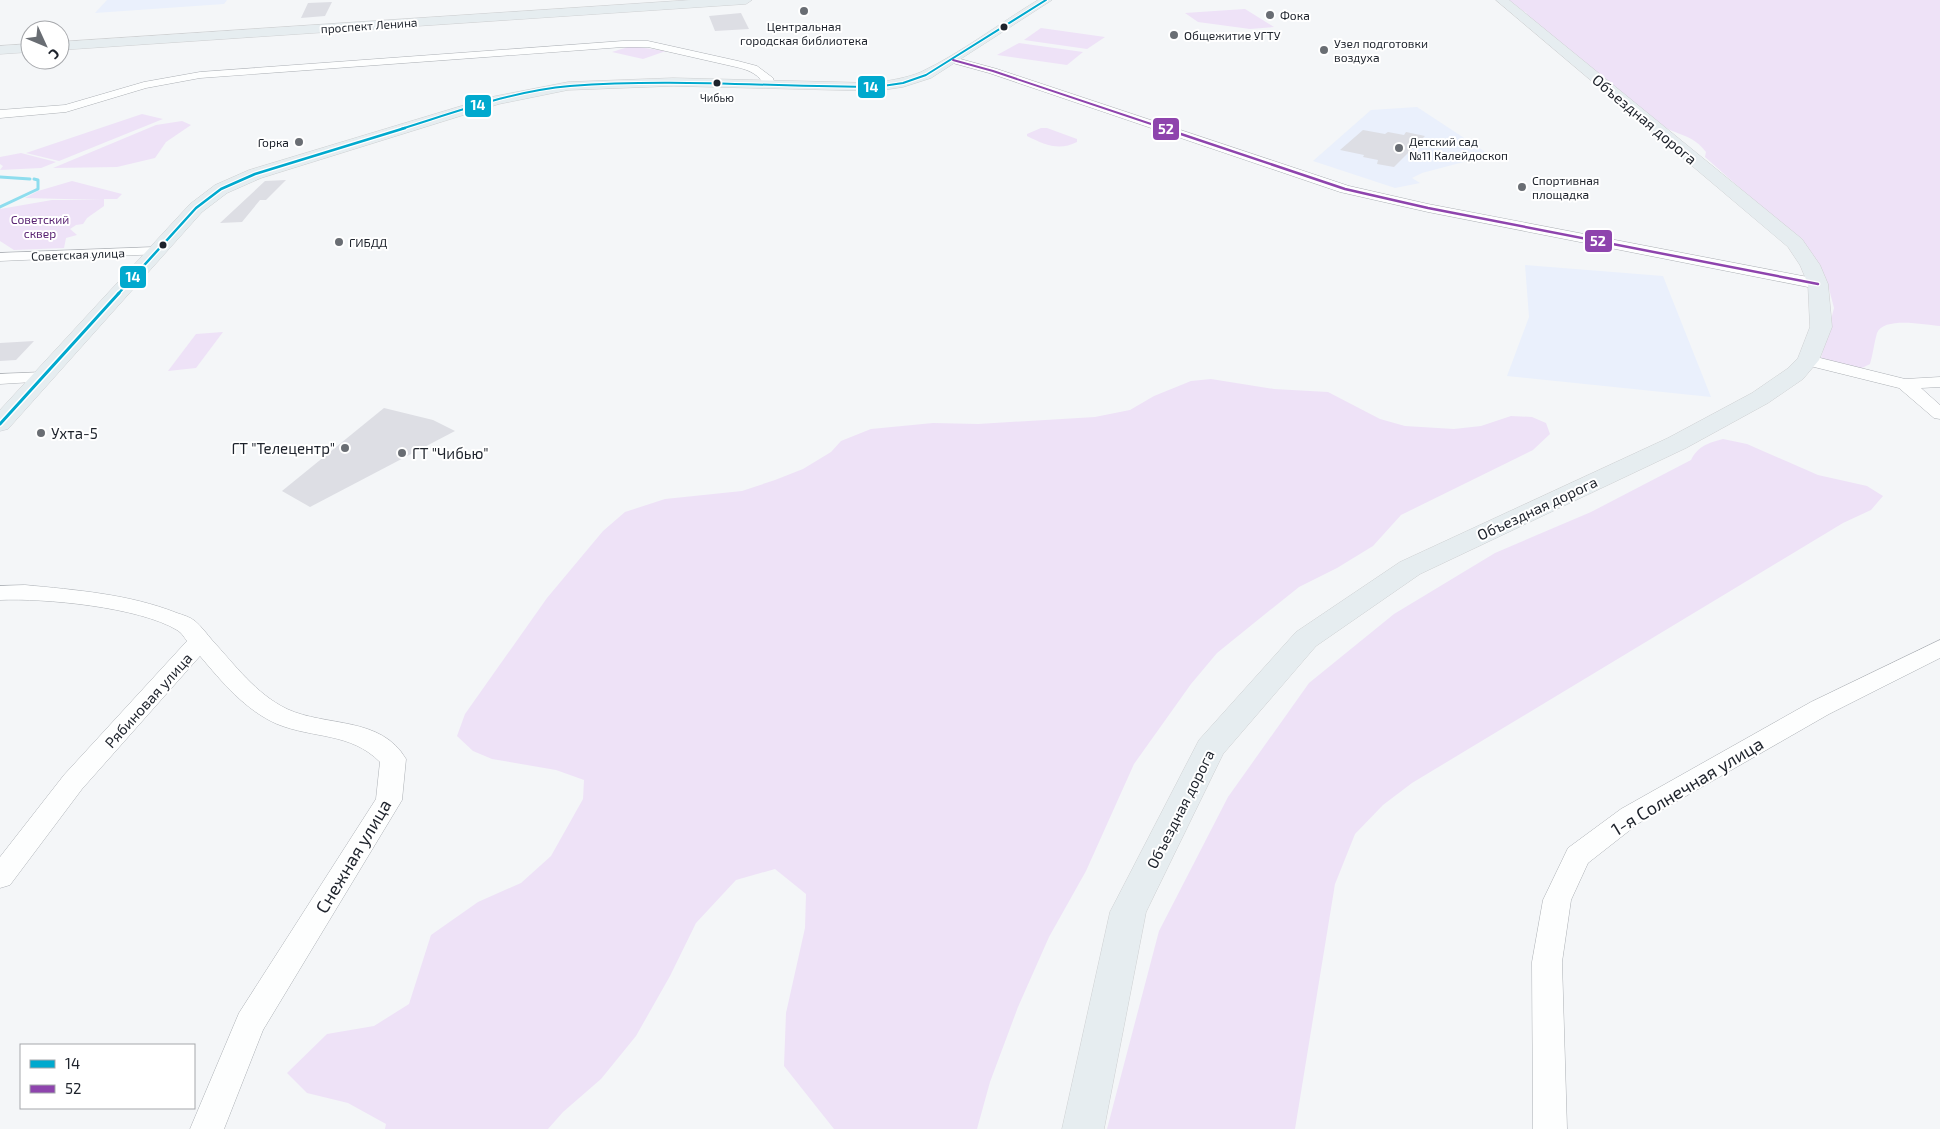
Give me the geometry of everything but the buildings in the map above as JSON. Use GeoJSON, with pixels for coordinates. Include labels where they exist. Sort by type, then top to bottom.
{"type":"FeatureCollection","features":[{"type":"Feature","properties":{"kind":"main road","name":"проспект Ленина"},"geometry":{"type":"LineString","coordinates":[[70,45],[677,3],[692,0]]}},
{"type":"Feature","properties":{"kind":"main road","name":"проспект Ленина"},"geometry":{"type":"LineString","coordinates":[[70,41],[746,0]]}},
{"type":"Feature","properties":{"kind":"main road"},"geometry":{"type":"LineString","coordinates":[[0,424],[196,208],[221,188],[254,174],[496,100],[539,91],[594,84],[673,82],[876,87],[903,83],[926,75],[953,60],[1046,0]]}},
{"type":"Feature","properties":{"kind":"main road","name":"Объездная дорога"},"geometry":{"type":"LineString","coordinates":[[1083,1129],[1128,912],[1210,748],[1306,638],[1410,568],[1677,443],[1760,398],[1795,374],[1808,360],[1821,327],[1818,284],[1810,265],[1794,243],[1502,0]]}},
{"type":"Feature","properties":{"kind":"main road"},"geometry":{"type":"LineString","coordinates":[[0,46],[20,45]]}},
{"type":"Feature","properties":{"kind":"main road"},"geometry":{"type":"LineString","coordinates":[[0,50],[20,49]]}},
{"type":"Feature","properties":{"kind":"street"},"geometry":{"type":"LineString","coordinates":[[0,114],[66,108],[144,85],[200,75],[623,44],[648,44],[738,64],[758,72],[769,80],[768,85]]}},
{"type":"Feature","properties":{"kind":"street"},"geometry":{"type":"LineString","coordinates":[[953,60],[993,71],[1345,189],[1428,208],[1818,284]]}},
{"type":"Feature","properties":{"kind":"street","name":"Советская улица"},"geometry":{"type":"LineString","coordinates":[[0,257],[156,251]]}},
{"type":"Feature","properties":{"kind":"street"},"geometry":{"type":"LineString","coordinates":[[1808,360],[1906,384],[1940,382]]}},
{"type":"Feature","properties":{"kind":"street"},"geometry":{"type":"LineString","coordinates":[[0,379],[44,377]]}},
{"type":"Feature","properties":{"kind":"street"},"geometry":{"type":"LineString","coordinates":[[1906,384],[1940,414]]}},
{"type":"Feature","properties":{"kind":"street","name":"Рябиновая улица"},"geometry":{"type":"LineString","coordinates":[[0,593],[25,592],[91,599],[151,611],[186,625],[200,641],[142,708],[73,782],[0,877]]}},
{"type":"Feature","properties":{"kind":"street","name":"Снежная улица"},"geometry":{"type":"LineString","coordinates":[[200,641],[253,698],[277,714],[363,737],[370,740],[393,758],[389,800],[250,1023],[207,1129]]}},
{"type":"Feature","properties":{"kind":"street","name":"1-я Солнечная улица"},"geometry":{"type":"LineString","coordinates":[[1550,1129],[1547,962],[1556,900],[1578,856],[1630,816],[1820,708],[1940,648]]}},
{"type":"Feature","properties":{"kind":"shaded area"},"geometry":{"type":"Polygon","coordinates":[[[107,0],[227,0],[224,4],[95,13],[107,0]]]}},
{"type":"Feature","properties":{"kind":"shaded area"},"geometry":{"type":"Polygon","coordinates":[[[1417,107],[1490,155],[1422,173],[1412,178],[1420,183],[1395,188],[1313,161],[1371,110],[1417,107]]]}},
{"type":"Feature","properties":{"kind":"shaded area"},"geometry":{"type":"Polygon","coordinates":[[[1525,265],[1663,276],[1711,397],[1507,376],[1529,317],[1525,265]]]}},
{"type":"Feature","properties":{"kind":"green space"},"geometry":{"type":"Polygon","coordinates":[[[1506,0],[1940,0],[1940,326],[1896,323],[1881,328],[1877,333],[1870,364],[1860,369],[1826,362],[1821,358],[1834,308],[1827,281],[1815,264],[1750,197],[1705,157],[1706,152],[1697,143],[1666,128],[1524,15],[1527,13],[1506,0]]]}},
{"type":"Feature","properties":{"kind":"green space"},"geometry":{"type":"Polygon","coordinates":[[[1245,9],[1274,27],[1250,29],[1198,22],[1185,13],[1245,9]]]}},
{"type":"Feature","properties":{"kind":"green space"},"geometry":{"type":"Polygon","coordinates":[[[1041,28],[1105,37],[1087,49],[1024,40],[1041,28]]]}},
{"type":"Feature","properties":{"kind":"green space"},"geometry":{"type":"Polygon","coordinates":[[[1019,43],[1083,52],[1067,65],[997,55],[1019,43]]]}},
{"type":"Feature","properties":{"kind":"green space"},"geometry":{"type":"Polygon","coordinates":[[[631,46],[666,51],[643,59],[612,52],[631,46]]]}},
{"type":"Feature","properties":{"kind":"green space"},"geometry":{"type":"Polygon","coordinates":[[[142,114],[163,119],[59,161],[26,153],[142,114]]]}},
{"type":"Feature","properties":{"kind":"green space"},"geometry":{"type":"Polygon","coordinates":[[[182,121],[191,125],[166,142],[155,158],[117,167],[53,168],[156,125],[182,121]]]}},
{"type":"Feature","properties":{"kind":"green space"},"geometry":{"type":"Polygon","coordinates":[[[1041,128],[1047,128],[1077,139],[1077,142],[1064,146],[1052,146],[1027,136],[1027,134],[1041,128]]]}},
{"type":"Feature","properties":{"kind":"green space"},"geometry":{"type":"Polygon","coordinates":[[[21,153],[56,162],[41,168],[0,170],[3,166],[0,164],[0,157],[21,153]]]}},
{"type":"Feature","properties":{"kind":"green space","name":"Советский сквер"},"geometry":{"type":"Polygon","coordinates":[[[72,181],[122,194],[117,199],[104,199],[104,206],[87,218],[83,224],[76,225],[70,229],[77,235],[66,238],[64,248],[14,250],[0,241],[0,209],[52,200],[103,200],[25,198],[38,191],[72,181]]]}},
{"type":"Feature","properties":{"kind":"green space"},"geometry":{"type":"Polygon","coordinates":[[[223,332],[196,368],[168,371],[196,334],[223,332]]]}},
{"type":"Feature","properties":{"kind":"green space"},"geometry":{"type":"Polygon","coordinates":[[[1211,379],[1274,389],[1328,392],[1380,419],[1405,426],[1454,429],[1481,426],[1511,416],[1532,417],[1546,423],[1550,434],[1533,450],[1401,515],[1373,546],[1337,568],[1299,587],[1259,619],[1217,653],[1191,684],[1134,764],[1086,871],[1049,937],[1018,1007],[990,1082],[977,1129],[834,1129],[784,1066],[786,1013],[805,928],[806,894],[775,869],[736,880],[696,923],[670,976],[636,1036],[601,1079],[563,1112],[548,1129],[385,1129],[386,1124],[348,1103],[307,1093],[287,1073],[327,1034],[374,1026],[409,1004],[431,935],[478,902],[521,883],[551,856],[583,799],[584,780],[556,770],[492,759],[473,751],[457,736],[465,714],[547,598],[603,531],[625,512],[665,499],[742,491],[775,480],[803,469],[831,452],[841,441],[871,429],[933,423],[978,424],[1095,417],[1130,410],[1154,396],[1191,381],[1211,379]]]}},
{"type":"Feature","properties":{"kind":"green space"},"geometry":{"type":"Polygon","coordinates":[[[1723,439],[1747,444],[1818,475],[1867,486],[1883,496],[1871,510],[1843,523],[1412,783],[1383,805],[1355,834],[1335,884],[1295,1129],[1107,1129],[1159,931],[1228,797],[1309,683],[1394,614],[1495,553],[1591,512],[1691,460],[1697,451],[1704,446],[1723,439]]]}},
{"type":"Feature","properties":{"kind":"waterway"},"geometry":{"type":"LineString","coordinates":[[0,177],[30,179]]}},
{"type":"Feature","properties":{"kind":"waterway"},"geometry":{"type":"LineString","coordinates":[[0,207],[38,189],[38,180],[34,179]]}},
{"type":"Feature","properties":{"kind":"transit line","name":"14"},"geometry":{"type":"LineString","coordinates":[[0,424],[196,208],[221,189],[255,174],[496,100],[568,86],[673,82],[876,87],[903,83],[926,75],[947,63],[1046,0]]}},
{"type":"Feature","properties":{"kind":"transit line","name":"52"},"geometry":{"type":"LineString","coordinates":[[953,60],[993,71],[1345,189],[1428,208],[1818,284]]}},
{"type":"Feature","properties":{"kind":"place","name":"Центральная городская библиотека"},"geometry":{"type":"Point","coordinates":[804,11]}},
{"type":"Feature","properties":{"kind":"place","name":"Фока"},"geometry":{"type":"Point","coordinates":[1270,15]}},
{"type":"Feature","properties":{"kind":"place","name":"Общежитие УГТУ"},"geometry":{"type":"Point","coordinates":[1174,35]}},
{"type":"Feature","properties":{"kind":"place","name":"Узел подготовки воздуха"},"geometry":{"type":"Point","coordinates":[1324,50]}},
{"type":"Feature","properties":{"kind":"place","name":"Чибью"},"geometry":{"type":"Point","coordinates":[717,83]}},
{"type":"Feature","properties":{"kind":"place","name":"Горка"},"geometry":{"type":"Point","coordinates":[299,142]}},
{"type":"Feature","properties":{"kind":"place","name":"Детский сад №11 Калейдоскоп"},"geometry":{"type":"Point","coordinates":[1399,148]}},
{"type":"Feature","properties":{"kind":"place","name":"Спортивная площадка"},"geometry":{"type":"Point","coordinates":[1522,187]}},
{"type":"Feature","properties":{"kind":"place","name":"ГИБДД"},"geometry":{"type":"Point","coordinates":[339,242]}},
{"type":"Feature","properties":{"kind":"place","name":"Ухта-5"},"geometry":{"type":"Point","coordinates":[41,433]}},
{"type":"Feature","properties":{"kind":"place","name":"ГТ \"Телецентр\""},"geometry":{"type":"Point","coordinates":[345,448]}},
{"type":"Feature","properties":{"kind":"place","name":"ГТ \"Чибью\""},"geometry":{"type":"Point","coordinates":[402,453]}}]}
